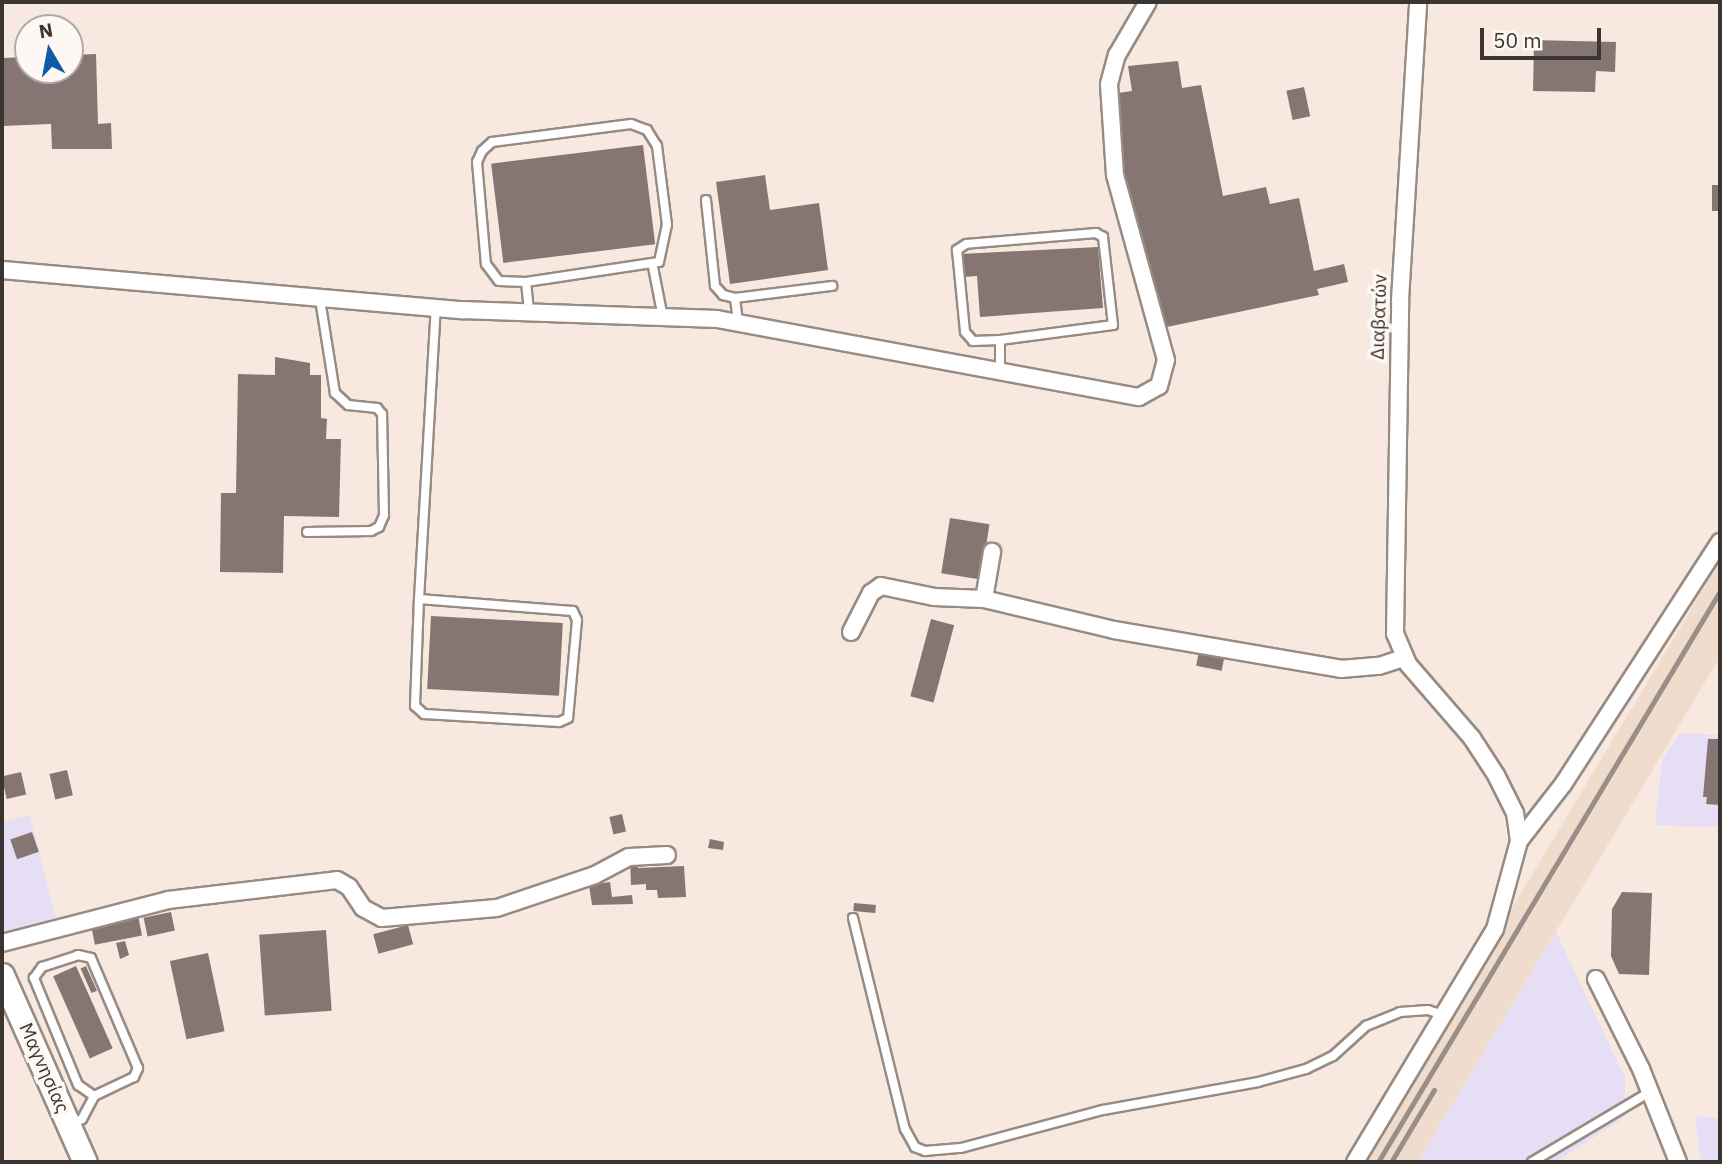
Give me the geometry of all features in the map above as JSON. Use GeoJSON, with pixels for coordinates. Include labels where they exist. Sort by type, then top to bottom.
{"type":"FeatureCollection","features":[{"type":"Feature","properties":{"kind":"street"},"geometry":{"type":"LineString","coordinates":[[2,270],[436,308],[738,323],[1121,397],[1151,393],[1164,376],[1166,360],[1115,175],[1108,119],[1109,84],[1117,55],[1148,2]]}},
{"type":"Feature","properties":{"kind":"street","name":"Διαβατών"},"geometry":{"type":"LineString","coordinates":[[1404,658],[1395,634],[1400,300],[1418,2]]}},
{"type":"Feature","properties":{"kind":"street"},"geometry":{"type":"LineString","coordinates":[[1355,1162],[1495,929],[1519,841],[1564,783],[1720,542]]}},
{"type":"Feature","properties":{"kind":"street"},"geometry":{"type":"LineString","coordinates":[[984,599],[992,552]]}},
{"type":"Feature","properties":{"kind":"street"},"geometry":{"type":"LineString","coordinates":[[851,632],[875,587],[934,597],[984,599],[1114,629],[1341,668],[1379,666],[1404,658],[1472,738],[1496,775],[1515,813],[1519,841]]}},
{"type":"Feature","properties":{"kind":"street"},"geometry":{"type":"LineString","coordinates":[[2,943],[168,900],[337,880],[349,887],[363,908],[382,918],[489,909],[594,875],[629,857],[667,855]]}},
{"type":"Feature","properties":{"kind":"street","name":"Μαγνησίας"},"geometry":{"type":"LineString","coordinates":[[2,975],[85,1162]]}},
{"type":"Feature","properties":{"kind":"street"},"geometry":{"type":"LineString","coordinates":[[1596,979],[1650,1092],[1678,1162]]}},
{"type":"Feature","properties":{"kind":"lane"},"geometry":{"type":"LineString","coordinates":[[631,124],[647,130],[657,146],[667,225],[662,257],[653,267],[526,282],[499,281],[486,264],[477,162],[482,151],[492,142],[631,124]]}},
{"type":"Feature","properties":{"kind":"lane"},"geometry":{"type":"LineString","coordinates":[[706,200],[715,286],[723,295],[735,298],[832,286]]}},
{"type":"Feature","properties":{"kind":"lane"},"geometry":{"type":"LineString","coordinates":[[1091,233],[1103,237],[1113,325],[1000,340],[973,341],[967,336],[959,247],[1091,233]]}},
{"type":"Feature","properties":{"kind":"lane"},"geometry":{"type":"LineString","coordinates":[[653,267],[663,318]]}},
{"type":"Feature","properties":{"kind":"lane"},"geometry":{"type":"LineString","coordinates":[[526,282],[529,313]]}},
{"type":"Feature","properties":{"kind":"lane"},"geometry":{"type":"LineString","coordinates":[[735,298],[738,323]]}},
{"type":"Feature","properties":{"kind":"lane"},"geometry":{"type":"LineString","coordinates":[[307,532],[371,531],[379,527],[384,515],[382,414],[377,408],[348,405],[335,393],[320,299]]}},
{"type":"Feature","properties":{"kind":"lane"},"geometry":{"type":"LineString","coordinates":[[419,599],[573,611],[577,621],[568,718],[559,722],[419,711],[414,698],[419,599],[436,308]]}},
{"type":"Feature","properties":{"kind":"lane"},"geometry":{"type":"LineString","coordinates":[[1000,340],[1000,373]]}},
{"type":"Feature","properties":{"kind":"lane"},"geometry":{"type":"LineString","coordinates":[[853,918],[905,1129],[915,1147],[925,1151],[961,1148],[1103,1110],[1258,1082],[1315,1065],[1333,1056],[1366,1026],[1400,1012],[1429,1010],[1443,1016]]}},
{"type":"Feature","properties":{"kind":"lane"},"geometry":{"type":"LineString","coordinates":[[69,1125],[82,1119],[94,1096],[134,1077],[138,1068],[91,958],[81,955],[42,967],[34,978],[78,1085],[94,1096]]}},
{"type":"Feature","properties":{"kind":"lane"},"geometry":{"type":"LineString","coordinates":[[1532,1162],[1650,1092]]}},
{"type":"Feature","properties":{"kind":"shaded area"},"geometry":{"type":"Polygon","coordinates":[[[1720,561],[1720,657],[1418,1162],[1360,1162],[1720,561]]]}},
{"type":"Feature","properties":{"kind":"shaded area"},"geometry":{"type":"Polygon","coordinates":[[[1680,733],[1720,735],[1720,827],[1655,825],[1662,761],[1680,733]]]}},
{"type":"Feature","properties":{"kind":"shaded area"},"geometry":{"type":"Polygon","coordinates":[[[30,815],[56,919],[2,936],[2,823],[30,815]]]}},
{"type":"Feature","properties":{"kind":"shaded area"},"geometry":{"type":"Polygon","coordinates":[[[1556,932],[1625,1078],[1625,1117],[1556,1162],[1418,1162],[1556,932]]]}},
{"type":"Feature","properties":{"kind":"shaded area"},"geometry":{"type":"Polygon","coordinates":[[[1695,1116],[1720,1118],[1720,1162],[1701,1162],[1695,1116]]]}},
{"type":"Feature","properties":{"kind":"building"},"geometry":{"type":"Polygon","coordinates":[[[1534,40],[1616,42],[1615,72],[1596,71],[1595,92],[1533,91],[1534,40]]]}},
{"type":"Feature","properties":{"kind":"building"},"geometry":{"type":"Polygon","coordinates":[[[84,54],[96,54],[98,124],[111,123],[112,149],[52,149],[51,124],[2,126],[2,58],[14,58],[14,84],[84,84],[84,54]]]}},
{"type":"Feature","properties":{"kind":"building"},"geometry":{"type":"Polygon","coordinates":[[[1178,61],[1182,88],[1201,85],[1223,196],[1266,187],[1270,204],[1299,198],[1314,271],[1344,264],[1348,282],[1317,289],[1319,295],[1162,328],[1122,166],[1118,93],[1132,91],[1128,66],[1178,61]]]}},
{"type":"Feature","properties":{"kind":"building"},"geometry":{"type":"Polygon","coordinates":[[[1304,87],[1310,116],[1293,120],[1286,91],[1304,87]]]}},
{"type":"Feature","properties":{"kind":"building"},"geometry":{"type":"Polygon","coordinates":[[[643,145],[655,244],[503,263],[491,164],[643,145]]]}},
{"type":"Feature","properties":{"kind":"building"},"geometry":{"type":"Polygon","coordinates":[[[765,175],[770,210],[819,203],[828,270],[730,284],[716,182],[765,175]]]}},
{"type":"Feature","properties":{"kind":"building"},"geometry":{"type":"Polygon","coordinates":[[[1712,185],[1720,185],[1720,211],[1712,211],[1712,185]]]}},
{"type":"Feature","properties":{"kind":"building"},"geometry":{"type":"Polygon","coordinates":[[[1098,247],[1103,308],[980,317],[977,276],[963,277],[961,254],[1098,247]]]}},
{"type":"Feature","properties":{"kind":"building"},"geometry":{"type":"Polygon","coordinates":[[[275,357],[310,363],[310,375],[321,375],[321,418],[327,419],[326,439],[341,439],[339,517],[284,516],[283,573],[220,572],[221,493],[236,493],[238,374],[275,375],[275,357]]]}},
{"type":"Feature","properties":{"kind":"building"},"geometry":{"type":"Polygon","coordinates":[[[950,518],[990,524],[981,580],[941,573],[950,518]]]}},
{"type":"Feature","properties":{"kind":"building"},"geometry":{"type":"Polygon","coordinates":[[[431,616],[563,623],[559,696],[427,689],[431,616]]]}},
{"type":"Feature","properties":{"kind":"building"},"geometry":{"type":"Polygon","coordinates":[[[931,619],[954,625],[933,702],[910,696],[931,619]]]}},
{"type":"Feature","properties":{"kind":"building"},"geometry":{"type":"Polygon","coordinates":[[[1199,651],[1225,656],[1222,671],[1196,666],[1199,651]]]}},
{"type":"Feature","properties":{"kind":"building"},"geometry":{"type":"Polygon","coordinates":[[[1708,739],[1720,739],[1720,805],[1706,804],[1707,797],[1703,797],[1708,739]]]}},
{"type":"Feature","properties":{"kind":"building"},"geometry":{"type":"Polygon","coordinates":[[[67,770],[73,795],[55,799],[49,774],[67,770]]]}},
{"type":"Feature","properties":{"kind":"building"},"geometry":{"type":"Polygon","coordinates":[[[21,772],[26,794],[7,799],[2,776],[21,772]]]}},
{"type":"Feature","properties":{"kind":"building"},"geometry":{"type":"Polygon","coordinates":[[[622,814],[626,832],[613,834],[609,817],[622,814]]]}},
{"type":"Feature","properties":{"kind":"building"},"geometry":{"type":"Polygon","coordinates":[[[32,832],[39,852],[17,859],[10,839],[32,832]]]}},
{"type":"Feature","properties":{"kind":"building"},"geometry":{"type":"Polygon","coordinates":[[[710,839],[724,842],[723,850],[708,848],[710,839]]]}},
{"type":"Feature","properties":{"kind":"building"},"geometry":{"type":"Polygon","coordinates":[[[630,859],[637,859],[638,868],[684,866],[686,897],[658,898],[657,890],[646,890],[646,884],[631,885],[630,859]]]}},
{"type":"Feature","properties":{"kind":"building"},"geometry":{"type":"Polygon","coordinates":[[[610,882],[612,897],[632,895],[633,904],[592,905],[589,885],[610,882]]]}},
{"type":"Feature","properties":{"kind":"building"},"geometry":{"type":"Polygon","coordinates":[[[1622,892],[1652,893],[1649,975],[1619,974],[1611,956],[1612,909],[1622,892]]]}},
{"type":"Feature","properties":{"kind":"building"},"geometry":{"type":"Polygon","coordinates":[[[854,903],[876,905],[875,913],[853,911],[854,903]]]}},
{"type":"Feature","properties":{"kind":"building"},"geometry":{"type":"Polygon","coordinates":[[[171,912],[175,931],[148,936],[144,918],[171,912]]]}},
{"type":"Feature","properties":{"kind":"building"},"geometry":{"type":"Polygon","coordinates":[[[138,915],[142,936],[95,945],[91,924],[138,915]]]}},
{"type":"Feature","properties":{"kind":"building"},"geometry":{"type":"Polygon","coordinates":[[[408,925],[413,944],[378,954],[373,934],[408,925]]]}},
{"type":"Feature","properties":{"kind":"building"},"geometry":{"type":"Polygon","coordinates":[[[326,930],[332,1011],[265,1015],[259,935],[326,930]]]}},
{"type":"Feature","properties":{"kind":"building"},"geometry":{"type":"Polygon","coordinates":[[[125,941],[129,955],[120,959],[116,943],[125,941]]]}},
{"type":"Feature","properties":{"kind":"building"},"geometry":{"type":"Polygon","coordinates":[[[208,953],[225,1031],[186,1039],[170,961],[208,953]]]}},
{"type":"Feature","properties":{"kind":"building"},"geometry":{"type":"Polygon","coordinates":[[[76,966],[113,1048],[90,1058],[53,976],[76,966]]]}},
{"type":"Feature","properties":{"kind":"building"},"geometry":{"type":"Polygon","coordinates":[[[86,966],[97,991],[92,993],[81,968],[86,966]]]}},
{"type":"Feature","properties":{"kind":"railway"},"geometry":{"type":"LineString","coordinates":[[1378,1162],[1720,591]]}},
{"type":"Feature","properties":{"kind":"railway"},"geometry":{"type":"LineString","coordinates":[[1391,1162],[1434,1090]]}}]}
